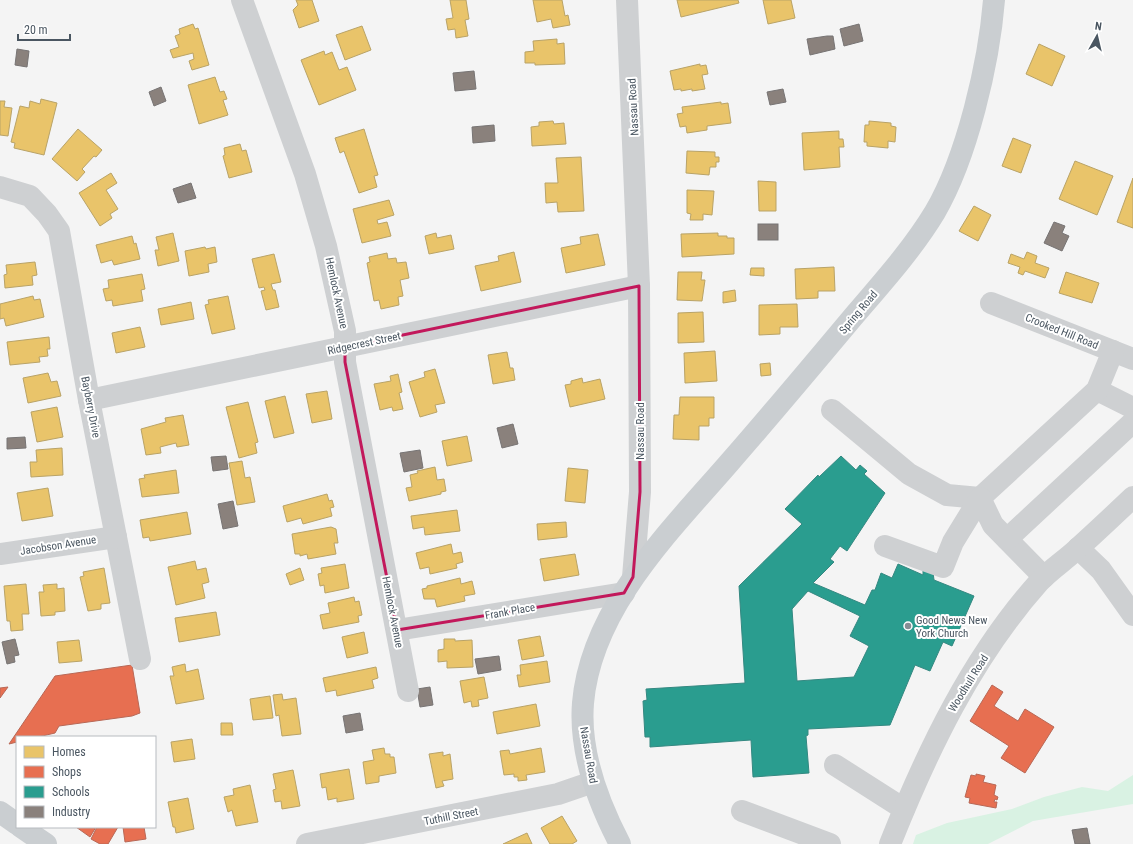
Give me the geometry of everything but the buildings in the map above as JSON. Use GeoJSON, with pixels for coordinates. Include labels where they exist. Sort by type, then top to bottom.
{"type":"FeatureCollection","features":[{"type":"Feature","properties":{"kind":"main road","name":"Spring Road"},"geometry":{"type":"LineString","coordinates":[[629,585],[676,524],[763,425],[914,245],[936,210],[955,169],[978,94],[992,29],[994,0]]}},
{"type":"Feature","properties":{"kind":"main road","name":"Nassau Road"},"geometry":{"type":"LineString","coordinates":[[620,844],[604,814],[593,782],[584,736],[583,703],[591,662],[609,619],[629,585]]}},
{"type":"Feature","properties":{"kind":"main road"},"geometry":{"type":"LineString","coordinates":[[0,812],[16,823]]}},
{"type":"Feature","properties":{"kind":"main road"},"geometry":{"type":"LineString","coordinates":[[22,828],[46,844]]}},
{"type":"Feature","properties":{"kind":"street","name":"Hemlock Avenue"},"geometry":{"type":"LineString","coordinates":[[242,0],[305,174],[328,254],[346,330],[345,362],[408,691]]}},
{"type":"Feature","properties":{"kind":"street","name":"Nassau Road"},"geometry":{"type":"LineString","coordinates":[[627,0],[639,286],[640,492],[629,585]]}},
{"type":"Feature","properties":{"kind":"street","name":"Bayberry Drive"},"geometry":{"type":"LineString","coordinates":[[0,187],[30,196],[47,214],[59,231],[140,659]]}},
{"type":"Feature","properties":{"kind":"street","name":"Ridgecrest Street"},"geometry":{"type":"LineString","coordinates":[[90,400],[639,286]]}},
{"type":"Feature","properties":{"kind":"street","name":"Crooked Hill Road"},"geometry":{"type":"LineString","coordinates":[[991,303],[1123,355]]}},
{"type":"Feature","properties":{"kind":"street"},"geometry":{"type":"LineString","coordinates":[[885,546],[943,567],[953,542],[980,498],[1097,390],[1123,355]]}},
{"type":"Feature","properties":{"kind":"street"},"geometry":{"type":"LineString","coordinates":[[1097,390],[1133,408]]}},
{"type":"Feature","properties":{"kind":"street"},"geometry":{"type":"LineString","coordinates":[[832,410],[909,474],[947,495],[980,498]]}},
{"type":"Feature","properties":{"kind":"street"},"geometry":{"type":"LineString","coordinates":[[1007,539],[1133,422]]}},
{"type":"Feature","properties":{"kind":"street","name":"Woodhull Road"},"geometry":{"type":"LineString","coordinates":[[890,844],[941,728],[964,688],[1010,618],[1044,577],[1133,497]]}},
{"type":"Feature","properties":{"kind":"street"},"geometry":{"type":"LineString","coordinates":[[980,498],[993,525],[1044,577]]}},
{"type":"Feature","properties":{"kind":"street","name":"Jacobson Avenue"},"geometry":{"type":"LineString","coordinates":[[0,554],[116,537]]}},
{"type":"Feature","properties":{"kind":"street"},"geometry":{"type":"LineString","coordinates":[[1078,548],[1101,570],[1133,615]]}},
{"type":"Feature","properties":{"kind":"street","name":"Frank Place"},"geometry":{"type":"LineString","coordinates":[[397,630],[629,585]]}},
{"type":"Feature","properties":{"kind":"street"},"geometry":{"type":"LineString","coordinates":[[835,765],[904,810]]}},
{"type":"Feature","properties":{"kind":"street","name":"Tuthill Street"},"geometry":{"type":"LineString","coordinates":[[307,844],[558,794],[593,782]]}},
{"type":"Feature","properties":{"kind":"street"},"geometry":{"type":"LineString","coordinates":[[742,811],[830,844]]}},
{"type":"Feature","properties":{"kind":"highlighted area"},"geometry":{"type":"Polygon","coordinates":[[[639,286],[640,492],[633,577],[624,593],[397,630],[345,362],[345,347],[639,286]]]}},
{"type":"Feature","properties":{"kind":"green space"},"geometry":{"type":"Polygon","coordinates":[[[1133,775],[1133,804],[1033,821],[988,844],[913,844],[916,835],[947,823],[1012,809],[1044,797],[1082,787],[1108,791],[1133,775]]]}},
{"type":"Feature","properties":{"kind":"place","name":"Good News New York Church"},"geometry":{"type":"Point","coordinates":[908,626]}}]}
